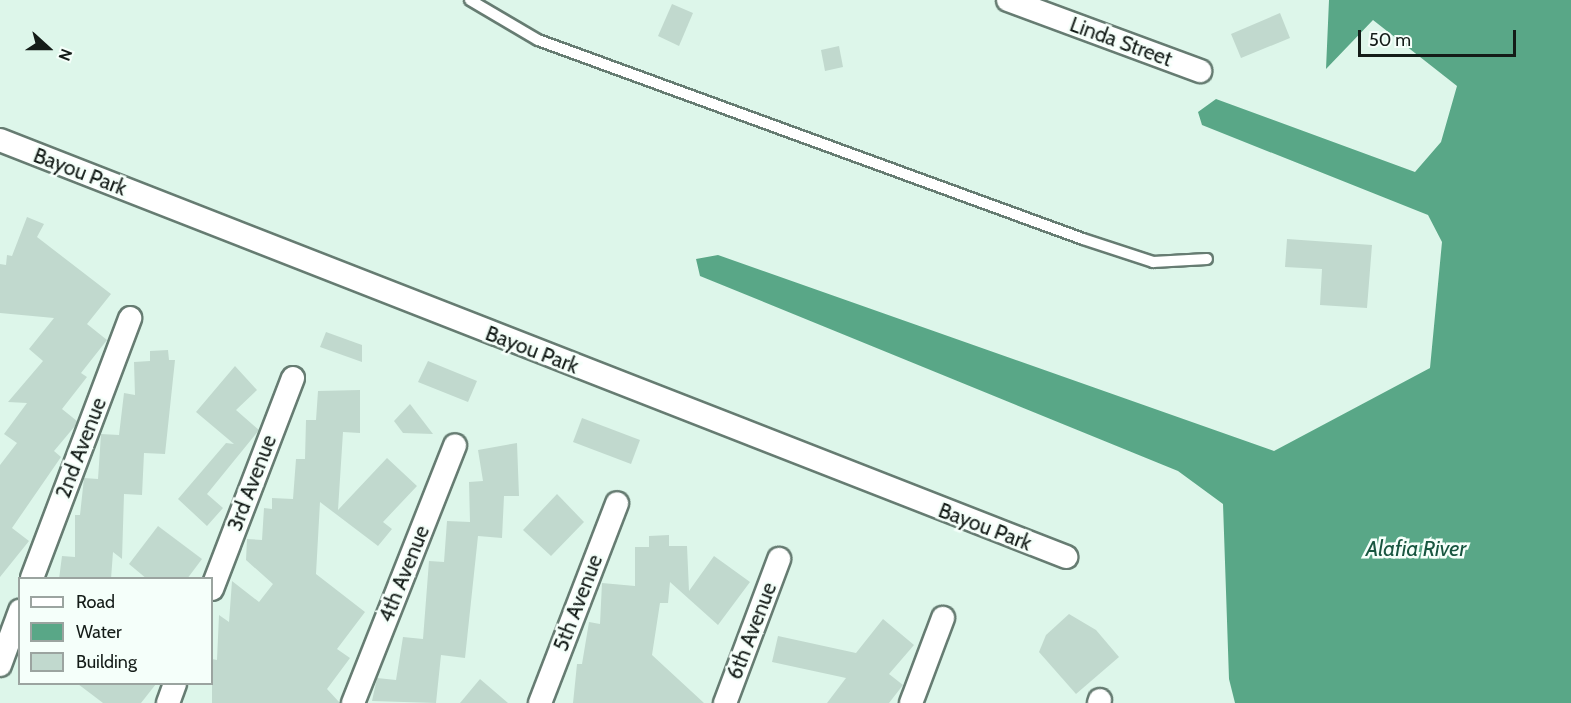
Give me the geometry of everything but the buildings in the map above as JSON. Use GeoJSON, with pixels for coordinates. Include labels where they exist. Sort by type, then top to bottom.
{"type":"FeatureCollection","features":[{"type":"Feature","properties":{"kind":"street","name":"Linda Street"},"geometry":{"type":"LineString","coordinates":[[1008,0],[1200,71]]}},
{"type":"Feature","properties":{"kind":"street","name":"Bayou Park"},"geometry":{"type":"LineString","coordinates":[[0,140],[1066,557]]}},
{"type":"Feature","properties":{"kind":"street","name":"2nd Avenue"},"geometry":{"type":"LineString","coordinates":[[33,577],[130,318]]}},
{"type":"Feature","properties":{"kind":"street","name":"3rd Avenue"},"geometry":{"type":"LineString","coordinates":[[213,586],[292,378]]}},
{"type":"Feature","properties":{"kind":"street","name":"4th Avenue"},"geometry":{"type":"LineString","coordinates":[[353,703],[455,446]]}},
{"type":"Feature","properties":{"kind":"street","name":"5th Avenue"},"geometry":{"type":"LineString","coordinates":[[540,703],[617,503]]}},
{"type":"Feature","properties":{"kind":"street","name":"6th Avenue"},"geometry":{"type":"LineString","coordinates":[[724,703],[779,559]]}},
{"type":"Feature","properties":{"kind":"street"},"geometry":{"type":"LineString","coordinates":[[910,703],[943,618]]}},
{"type":"Feature","properties":{"kind":"street"},"geometry":{"type":"LineString","coordinates":[[0,664],[11,620]]}},
{"type":"Feature","properties":{"kind":"street"},"geometry":{"type":"LineString","coordinates":[[168,703],[175,685]]}},
{"type":"Feature","properties":{"kind":"lane"},"geometry":{"type":"LineString","coordinates":[[470,0],[549,45],[1083,239],[1154,262],[1207,258]]}},
{"type":"Feature","properties":{"kind":"water","name":"Alafia River"},"geometry":{"type":"Polygon","coordinates":[[[1329,0],[1571,0],[1571,703],[1235,703],[1229,679],[1223,504],[1178,471],[700,276],[696,259],[718,255],[1274,451],[1430,368],[1442,242],[1428,215],[1202,125],[1198,112],[1216,99],[1415,172],[1441,142],[1457,86],[1373,20],[1326,69],[1329,0]]]}}]}
